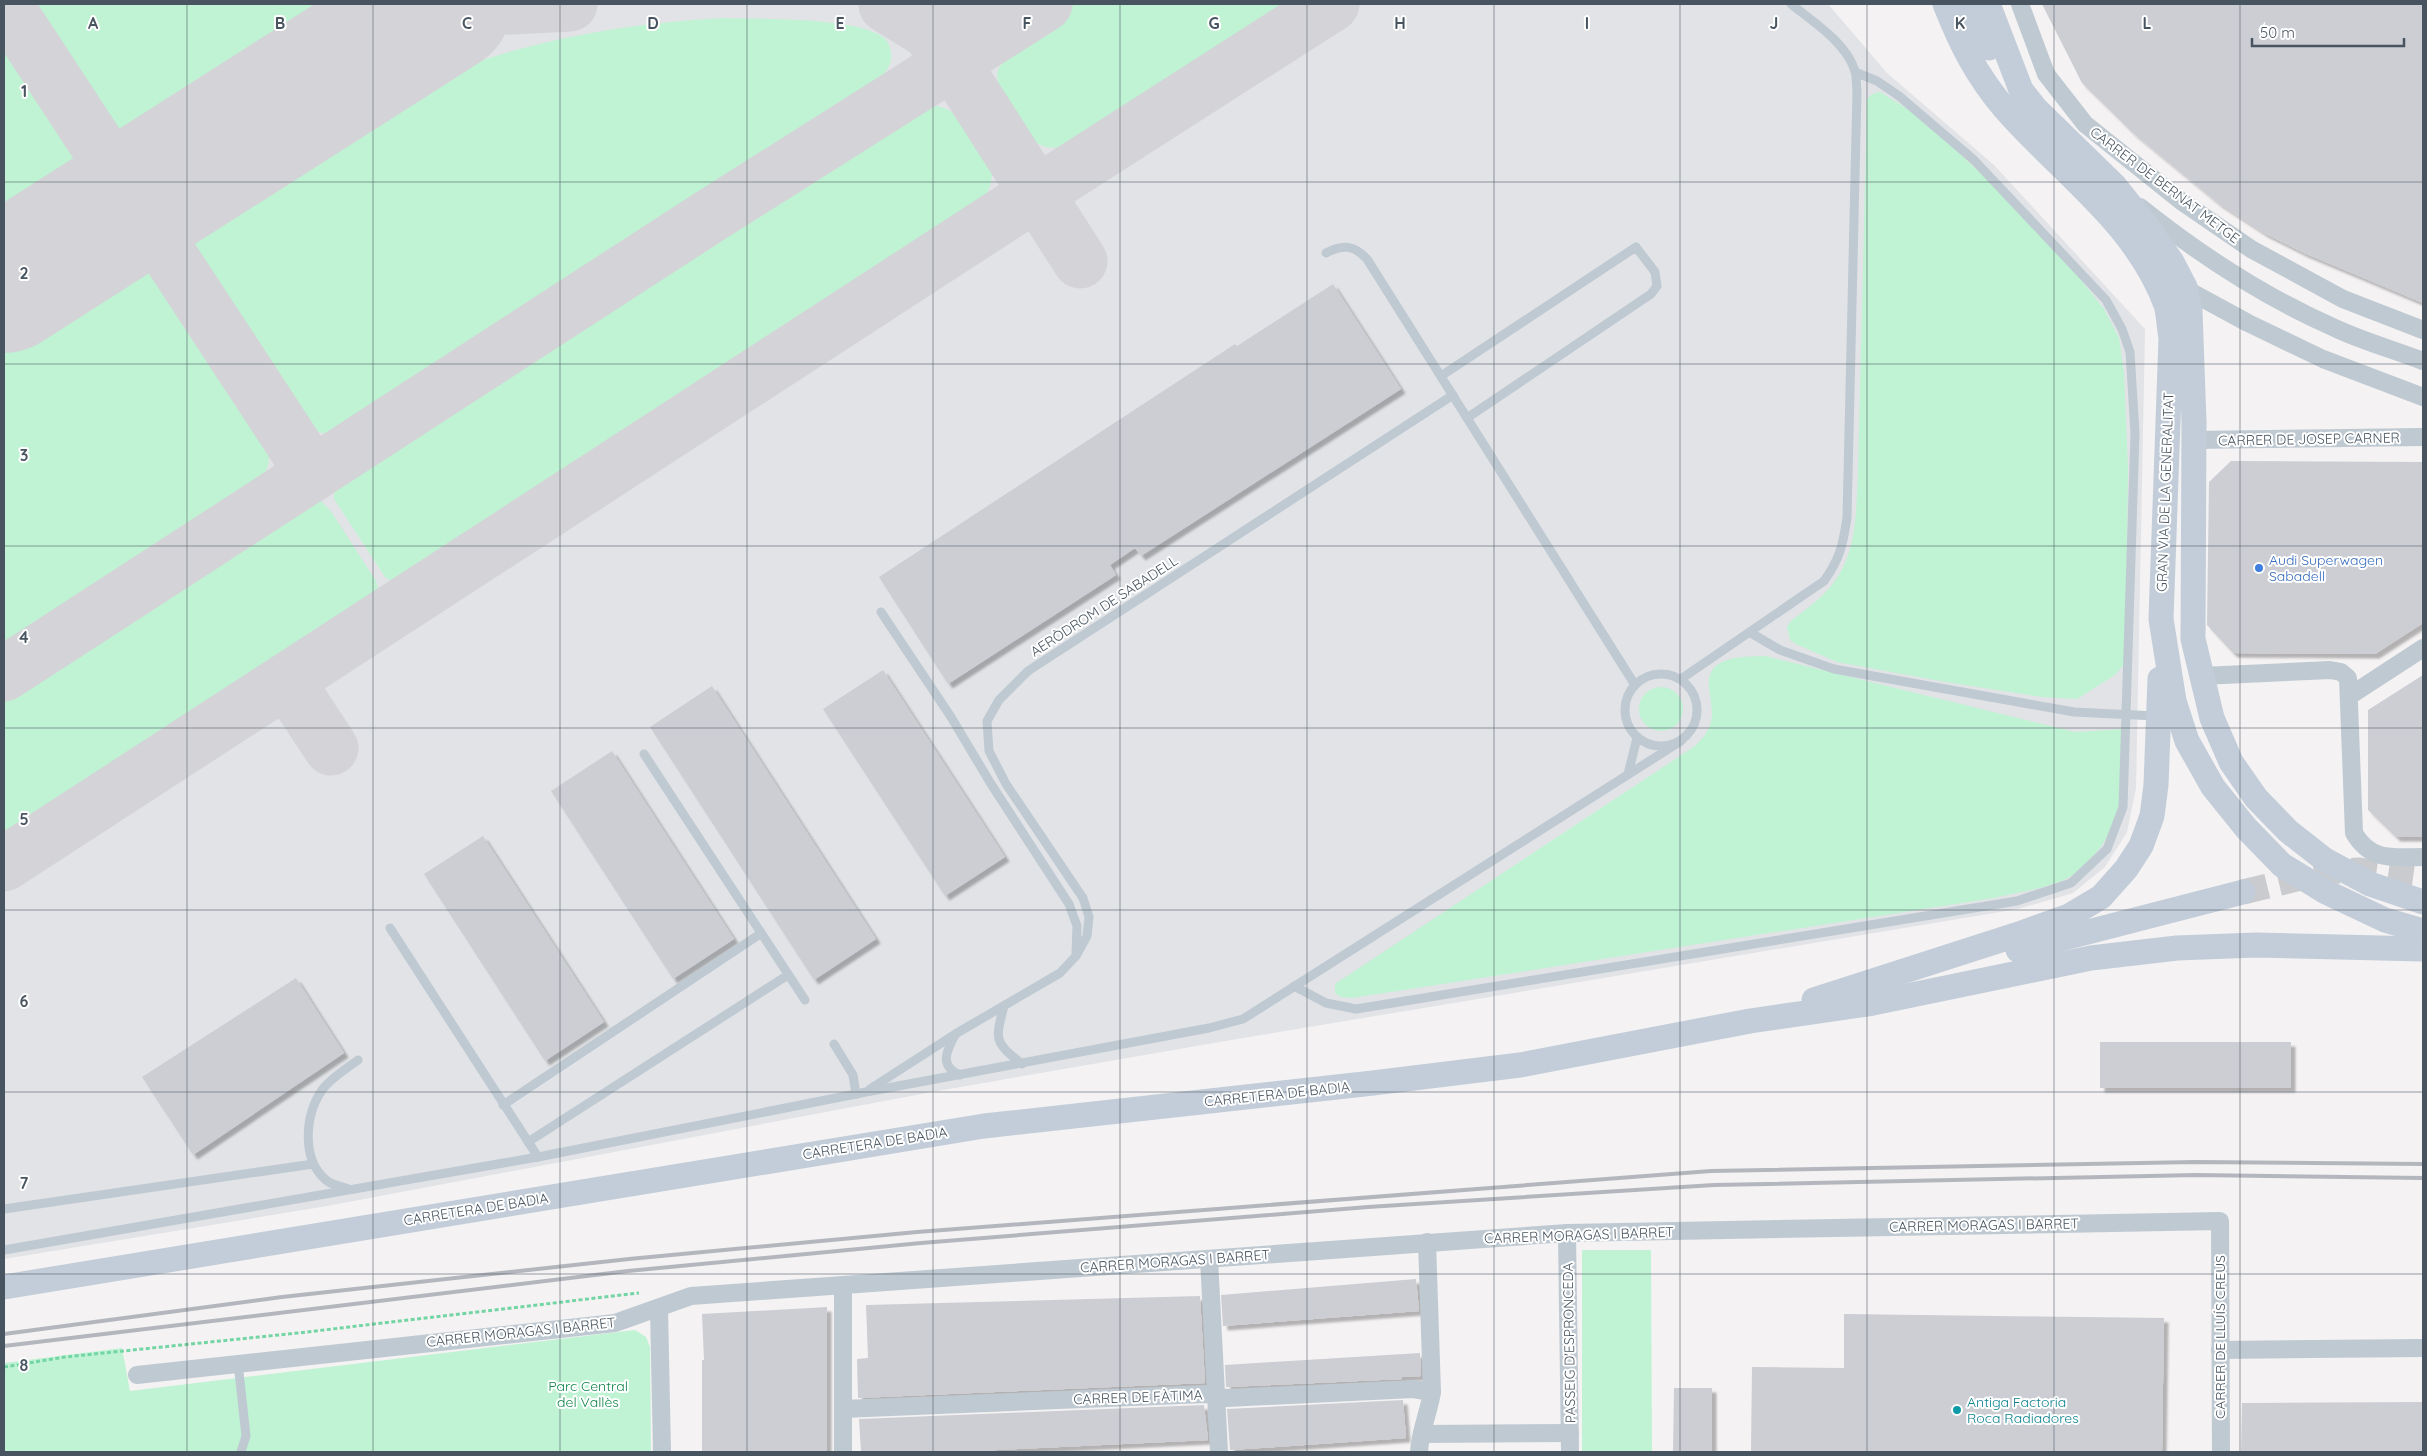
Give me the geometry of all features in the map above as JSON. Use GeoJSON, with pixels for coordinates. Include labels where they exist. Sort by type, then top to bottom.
{"type":"FeatureCollection","features":[{"type":"Feature","properties":{"kind":"street","name":"GRAN VIA DE LA GENERALITAT"},"geometry":{"type":"LineString","coordinates":[[1945,4],[1970,62],[2005,108],[2126,234],[2156,282],[2166,307],[2171,338],[2161,619],[2174,701],[2187,741],[2213,787],[2246,828],[2282,865],[2326,892],[2385,920],[2423,931]]}},
{"type":"Feature","properties":{"kind":"street"},"geometry":{"type":"LineString","coordinates":[[1968,4],[1987,45],[2021,90]]}},
{"type":"Feature","properties":{"kind":"street","name":"GRAN VIA DE LA GENERALITAT"},"geometry":{"type":"LineString","coordinates":[[1988,4],[2021,90],[2036,109],[2115,186],[2144,221],[2172,262],[2185,287],[2190,311],[2192,339],[2194,440],[2193,639],[2212,718],[2232,762],[2256,798],[2288,831],[2325,860],[2370,884],[2423,902]]}},
{"type":"Feature","properties":{"kind":"street","name":"CARRER DE BERNAT METGE"},"geometry":{"type":"LineString","coordinates":[[2020,4],[2046,74],[2085,124],[2181,201],[2250,249],[2343,299],[2423,330]]}},
{"type":"Feature","properties":{"kind":"street"},"geometry":{"type":"LineString","coordinates":[[2032,137],[2080,169],[2130,223],[2173,283],[2185,287],[2248,323],[2323,359],[2423,397]]}},
{"type":"Feature","properties":{"kind":"street"},"geometry":{"type":"LineString","coordinates":[[2115,186],[2201,254],[2263,291],[2338,330],[2423,361]]}},
{"type":"Feature","properties":{"kind":"street","name":"CARRER DE JOSEP CARNER"},"geometry":{"type":"LineString","coordinates":[[2194,440],[2423,437]]}},
{"type":"Feature","properties":{"kind":"street"},"geometry":{"type":"LineString","coordinates":[[1750,1021],[2016,935],[2069,916],[2100,897],[2126,869],[2141,846],[2152,816],[2156,785],[2161,619]]}},
{"type":"Feature","properties":{"kind":"street"},"geometry":{"type":"LineString","coordinates":[[2351,695],[2423,648]]}},
{"type":"Feature","properties":{"kind":"street"},"geometry":{"type":"LineString","coordinates":[[2202,676],[2330,670],[2341,672],[2348,678],[2351,695],[2354,833],[2367,849],[2382,856],[2423,857]]}},
{"type":"Feature","properties":{"kind":"street"},"geometry":{"type":"LineString","coordinates":[[1750,1021],[2243,892]]}},
{"type":"Feature","properties":{"kind":"street"},"geometry":{"type":"LineString","coordinates":[[1750,1021],[1868,1004],[2091,958],[2177,948],[2256,945],[2423,949]]}},
{"type":"Feature","properties":{"kind":"street","name":"CARRETERA DE BADIA"},"geometry":{"type":"LineString","coordinates":[[4,1287],[984,1126],[1520,1065],[1750,1021]]}},
{"type":"Feature","properties":{"kind":"street","name":"CARRER MORAGAS I BARRET"},"geometry":{"type":"LineString","coordinates":[[137,1375],[615,1322],[691,1296],[1567,1233],[2220,1221]]}},
{"type":"Feature","properties":{"kind":"street","name":"CARRER DE LLUÍS CREUS"},"geometry":{"type":"LineString","coordinates":[[2220,1221],[2221,1452]]}},
{"type":"Feature","properties":{"kind":"street","name":"PASSEIG D'ESPRONCEDA"},"geometry":{"type":"LineString","coordinates":[[1567,1233],[1570,1452]]}},
{"type":"Feature","properties":{"kind":"street"},"geometry":{"type":"LineString","coordinates":[[1419,1452],[1422,1434],[1430,1410],[1432,1392],[1427,1242]]}},
{"type":"Feature","properties":{"kind":"street"},"geometry":{"type":"LineString","coordinates":[[1209,1258],[1218,1395],[1219,1452]]}},
{"type":"Feature","properties":{"kind":"street"},"geometry":{"type":"LineString","coordinates":[[843,1285],[843,1452]]}},
{"type":"Feature","properties":{"kind":"street"},"geometry":{"type":"LineString","coordinates":[[659,1308],[662,1452]]}},
{"type":"Feature","properties":{"kind":"street"},"geometry":{"type":"LineString","coordinates":[[2220,1350],[2423,1348]]}},
{"type":"Feature","properties":{"kind":"street","name":"CARRER DE FÀTIMA"},"geometry":{"type":"LineString","coordinates":[[843,1409],[1218,1395],[1227,1398],[1414,1389],[1432,1392]]}},
{"type":"Feature","properties":{"kind":"street"},"geometry":{"type":"LineString","coordinates":[[1422,1434],[1570,1433]]}},
{"type":"Feature","properties":{"kind":"lane"},"geometry":{"type":"LineString","coordinates":[[1681,679],[1752,633],[1824,581],[1837,562],[1844,541],[1848,478],[1857,91],[1855,72],[1846,53],[1791,4]]}},
{"type":"Feature","properties":{"kind":"lane"},"geometry":{"type":"LineString","coordinates":[[1294,986],[1326,1002],[1356,1008],[2017,901],[2071,883],[2107,849],[2123,807],[2135,433],[2130,352],[2122,329],[2106,300],[1974,160],[1899,96],[1876,81],[1855,72]]}},
{"type":"Feature","properties":{"kind":"lane"},"geometry":{"type":"LineString","coordinates":[[1326,253],[1348,246],[1355,248],[1368,259],[1635,684]]}},
{"type":"Feature","properties":{"kind":"lane"},"geometry":{"type":"LineString","coordinates":[[1441,376],[1636,247],[1654,272],[1657,286],[1651,294],[1467,418]]}},
{"type":"Feature","properties":{"kind":"lane","name":"AERÒDROM DE SABADELL"},"geometry":{"type":"LineString","coordinates":[[1076,956],[1087,936],[1089,917],[1083,898],[1006,784],[989,751],[987,721],[999,700],[1028,672],[1453,395]]}},
{"type":"Feature","properties":{"kind":"lane"},"geometry":{"type":"LineString","coordinates":[[866,1092],[957,1033],[1060,973],[1076,956],[1077,926],[1069,904],[991,784],[951,717],[881,612]]}},
{"type":"Feature","properties":{"kind":"lane"},"geometry":{"type":"LineString","coordinates":[[1752,633],[1780,650],[1834,669],[2074,712],[2125,716],[2159,716]]}},
{"type":"Feature","properties":{"kind":"lane"},"geometry":{"type":"LineString","coordinates":[[4,1250],[538,1157],[866,1092],[961,1076],[1209,1028],[1243,1019],[1681,741],[1690,733],[1696,723],[1698,711],[1696,698],[1681,679],[1670,674],[1657,674],[1645,677],[1635,684],[1627,700],[1625,717],[1630,728],[1637,738],[1647,744],[1658,747],[1670,746],[1681,741]]}},
{"type":"Feature","properties":{"kind":"lane"},"geometry":{"type":"LineString","coordinates":[[1628,774],[1637,738]]}},
{"type":"Feature","properties":{"kind":"lane"},"geometry":{"type":"LineString","coordinates":[[644,754],[760,934],[805,1000]]}},
{"type":"Feature","properties":{"kind":"lane"},"geometry":{"type":"LineString","coordinates":[[390,928],[538,1157]]}},
{"type":"Feature","properties":{"kind":"lane"},"geometry":{"type":"LineString","coordinates":[[503,1105],[760,934]]}},
{"type":"Feature","properties":{"kind":"lane"},"geometry":{"type":"LineString","coordinates":[[528,1142],[788,975]]}},
{"type":"Feature","properties":{"kind":"lane"},"geometry":{"type":"LineString","coordinates":[[1004,1006],[997,1032],[998,1041],[1022,1064]]}},
{"type":"Feature","properties":{"kind":"lane"},"geometry":{"type":"LineString","coordinates":[[957,1033],[946,1052],[947,1065],[951,1071],[961,1076]]}},
{"type":"Feature","properties":{"kind":"lane"},"geometry":{"type":"LineString","coordinates":[[834,1044],[853,1075],[856,1094]]}},
{"type":"Feature","properties":{"kind":"lane"},"geometry":{"type":"LineString","coordinates":[[350,1189],[327,1182],[313,1164],[308,1136],[312,1110],[323,1090],[338,1075],[358,1060]]}},
{"type":"Feature","properties":{"kind":"lane"},"geometry":{"type":"LineString","coordinates":[[4,1209],[313,1164]]}},
{"type":"Feature","properties":{"kind":"lane"},"geometry":{"type":"LineString","coordinates":[[238,1363],[246,1436],[241,1452]]}},
{"type":"Feature","properties":{"kind":"path"},"geometry":{"type":"LineString","coordinates":[[4,1367],[65,1357],[298,1333],[641,1292]]}},
{"type":"Feature","properties":{"kind":"shaded area"},"geometry":{"type":"Polygon","coordinates":[[[4,4],[1828,4],[1887,73],[1994,165],[2145,329],[2136,788],[2127,832],[2105,867],[2073,893],[2018,909],[943,1090],[327,1206],[4,1259],[4,4]]]}},
{"type":"Feature","properties":{"kind":"green space"},"geometry":{"type":"Polygon","coordinates":[[[26,4],[344,4],[136,141],[127,141],[113,135],[106,128],[26,4]]]}},
{"type":"Feature","properties":{"kind":"green space"},"geometry":{"type":"Polygon","coordinates":[[[1072,4],[1302,4],[1108,128],[1068,146],[1045,147],[1035,142],[1024,132],[1014,117],[1003,96],[997,74],[1009,54],[1018,44],[1072,4]]]}},
{"type":"Feature","properties":{"kind":"green space"},"geometry":{"type":"Polygon","coordinates":[[[724,18],[784,19],[834,23],[856,27],[873,32],[885,39],[890,48],[891,61],[880,80],[832,119],[382,410],[350,427],[325,433],[312,430],[303,422],[245,343],[183,246],[181,234],[189,220],[363,110],[438,76],[517,50],[558,40],[640,26],[724,18]]]}},
{"type":"Feature","properties":{"kind":"green space"},"geometry":{"type":"Polygon","coordinates":[[[4,28],[76,141],[84,155],[84,163],[80,178],[4,227],[4,28]]]}},
{"type":"Feature","properties":{"kind":"green space"},"geometry":{"type":"Polygon","coordinates":[[[1880,92],[1906,108],[1957,151],[1995,187],[2073,270],[2104,309],[2119,338],[2124,373],[2128,469],[2125,663],[2115,675],[2077,699],[2042,697],[1837,662],[1790,640],[1787,627],[1790,622],[1817,601],[1840,574],[1854,534],[1858,475],[1867,99],[1872,94],[1880,92]]]}},
{"type":"Feature","properties":{"kind":"green space"},"geometry":{"type":"Polygon","coordinates":[[[934,106],[946,109],[959,118],[979,139],[988,156],[992,171],[990,185],[985,197],[965,219],[930,245],[412,580],[395,583],[385,577],[334,499],[334,493],[340,477],[877,130],[934,106]]]}},
{"type":"Feature","properties":{"kind":"green space"},"geometry":{"type":"Polygon","coordinates":[[[136,259],[149,261],[159,270],[234,384],[268,450],[269,460],[267,469],[257,484],[228,510],[4,655],[4,342],[125,264],[136,259]]]}},
{"type":"Feature","properties":{"kind":"green space"},"geometry":{"type":"Polygon","coordinates":[[[320,500],[330,510],[376,581],[380,596],[370,607],[4,844],[4,695],[303,502],[320,500]]]}},
{"type":"Feature","properties":{"kind":"green space"},"geometry":{"type":"Polygon","coordinates":[[[1765,656],[2075,732],[2124,729],[2121,796],[2112,827],[2094,855],[2078,871],[2068,878],[2041,888],[1994,898],[1352,998],[1341,997],[1335,993],[1335,984],[1695,746],[1706,733],[1711,723],[1712,713],[1709,686],[1710,676],[1714,668],[1728,660],[1765,656]]]}},
{"type":"Feature","properties":{"kind":"green space"},"geometry":{"type":"Polygon","coordinates":[[[1657,687],[1665,687],[1677,693],[1683,709],[1677,725],[1665,731],[1657,731],[1645,725],[1639,713],[1639,705],[1645,693],[1657,687]]]}},
{"type":"Feature","properties":{"kind":"green space"},"geometry":{"type":"Polygon","coordinates":[[[1582,1250],[1651,1250],[1652,1452],[1582,1452],[1582,1250]]]}},
{"type":"Feature","properties":{"kind":"green space","name":"Parc Central del Vallès"},"geometry":{"type":"Polygon","coordinates":[[[635,1330],[646,1337],[650,1347],[651,1452],[4,1452],[4,1363],[122,1348],[130,1391],[635,1330]]]}},
{"type":"Feature","properties":{"kind":"building"},"geometry":{"type":"Polygon","coordinates":[[[2042,4],[2423,4],[2423,303],[2304,253],[2264,233],[2218,203],[2133,133],[2082,83],[2042,4]]]}},
{"type":"Feature","properties":{"kind":"building"},"geometry":{"type":"Polygon","coordinates":[[[1333,284],[1401,389],[1141,556],[1135,548],[1110,565],[1116,575],[948,684],[879,577],[1235,344],[1237,346],[1333,284]]]}},
{"type":"Feature","properties":{"kind":"building"},"geometry":{"type":"Polygon","coordinates":[[[2231,461],[2423,462],[2423,623],[2375,654],[2233,653],[2207,625],[2209,482],[2231,461]]]}},
{"type":"Feature","properties":{"kind":"building"},"geometry":{"type":"Polygon","coordinates":[[[883,670],[1005,857],[945,896],[823,709],[883,670]]]}},
{"type":"Feature","properties":{"kind":"building"},"geometry":{"type":"Polygon","coordinates":[[[2423,675],[2423,837],[2396,837],[2368,810],[2368,710],[2423,675]]]}},
{"type":"Feature","properties":{"kind":"building"},"geometry":{"type":"Polygon","coordinates":[[[712,686],[876,939],[814,980],[650,727],[712,686]]]}},
{"type":"Feature","properties":{"kind":"building"},"geometry":{"type":"Polygon","coordinates":[[[612,751],[734,939],[673,979],[551,791],[612,751]]]}},
{"type":"Feature","properties":{"kind":"building"},"geometry":{"type":"Polygon","coordinates":[[[483,836],[604,1022],[545,1061],[424,874],[483,836]]]}},
{"type":"Feature","properties":{"kind":"building"},"geometry":{"type":"Polygon","coordinates":[[[296,978],[344,1053],[193,1155],[142,1077],[296,978]]]}},
{"type":"Feature","properties":{"kind":"building"},"geometry":{"type":"Polygon","coordinates":[[[2100,1042],[2291,1042],[2291,1088],[2100,1088],[2100,1042]]]}},
{"type":"Feature","properties":{"kind":"building"},"geometry":{"type":"Polygon","coordinates":[[[1416,1279],[1419,1311],[1223,1326],[1221,1295],[1416,1279]]]}},
{"type":"Feature","properties":{"kind":"building"},"geometry":{"type":"Polygon","coordinates":[[[1200,1296],[1205,1383],[858,1398],[857,1359],[868,1358],[866,1305],[1200,1296]]]}},
{"type":"Feature","properties":{"kind":"building"},"geometry":{"type":"Polygon","coordinates":[[[827,1307],[827,1452],[702,1452],[702,1360],[704,1360],[702,1314],[827,1307]]]}},
{"type":"Feature","properties":{"kind":"building","name":"Antiga Factoria Roca Radiadores"},"geometry":{"type":"Polygon","coordinates":[[[1844,1314],[2164,1318],[2162,1452],[1751,1452],[1752,1367],[1844,1368],[1844,1314]]]}},
{"type":"Feature","properties":{"kind":"building"},"geometry":{"type":"Polygon","coordinates":[[[1420,1353],[1421,1376],[1402,1377],[1402,1379],[1226,1387],[1225,1365],[1420,1353]]]}},
{"type":"Feature","properties":{"kind":"building"},"geometry":{"type":"Polygon","coordinates":[[[1674,1388],[1712,1388],[1712,1452],[1673,1452],[1674,1388]]]}},
{"type":"Feature","properties":{"kind":"building"},"geometry":{"type":"Polygon","coordinates":[[[1403,1400],[1406,1438],[1230,1450],[1227,1409],[1403,1400]]]}},
{"type":"Feature","properties":{"kind":"building"},"geometry":{"type":"Polygon","coordinates":[[[2423,1402],[2423,1452],[2241,1452],[2242,1403],[2423,1402]]]}},
{"type":"Feature","properties":{"kind":"building"},"geometry":{"type":"Polygon","coordinates":[[[1204,1405],[1208,1440],[957,1452],[861,1452],[859,1419],[1204,1405]]]}},
{"type":"Feature","properties":{"kind":"taxiway"},"geometry":{"type":"LineString","coordinates":[[5,4],[313,474]]}},
{"type":"Feature","properties":{"kind":"taxiway"},"geometry":{"type":"LineString","coordinates":[[431,11],[570,4]]}},
{"type":"Feature","properties":{"kind":"taxiway"},"geometry":{"type":"LineString","coordinates":[[4,674],[707,218],[1045,4]]}},
{"type":"Feature","properties":{"kind":"taxiway"},"geometry":{"type":"LineString","coordinates":[[4,864],[1037,193],[1332,4]]}},
{"type":"Feature","properties":{"kind":"taxiway"},"geometry":{"type":"LineString","coordinates":[[1032,12],[886,5],[928,31],[952,61],[1080,261]]}},
{"type":"Feature","properties":{"kind":"taxiway"},"geometry":{"type":"LineString","coordinates":[[287,681],[331,748]]}},
{"type":"Feature","properties":{"kind":"runway"},"geometry":{"type":"LineString","coordinates":[[4,284],[443,4]]}},
{"type":"Feature","properties":{"kind":"tunnel"},"geometry":{"type":"LineString","coordinates":[[2243,892],[2325,872],[2358,870],[2423,879]]}},
{"type":"Feature","properties":{"kind":"railway"},"geometry":{"type":"LineString","coordinates":[[4,1334],[282,1297],[629,1259],[917,1232],[1711,1171],[2195,1162],[2423,1164]]}},
{"type":"Feature","properties":{"kind":"railway"},"geometry":{"type":"LineString","coordinates":[[4,1346],[628,1271],[921,1243],[1368,1207],[1714,1185],[2196,1175],[2423,1178]]}},
{"type":"Feature","properties":{"kind":"place","name":"Audi Superwagen Sabadell"},"geometry":{"type":"Point","coordinates":[2259,568]}},
{"type":"Feature","properties":{"kind":"place","name":"Antiga Factoria Roca Radiadores"},"geometry":{"type":"Point","coordinates":[1957,1410]}}]}
